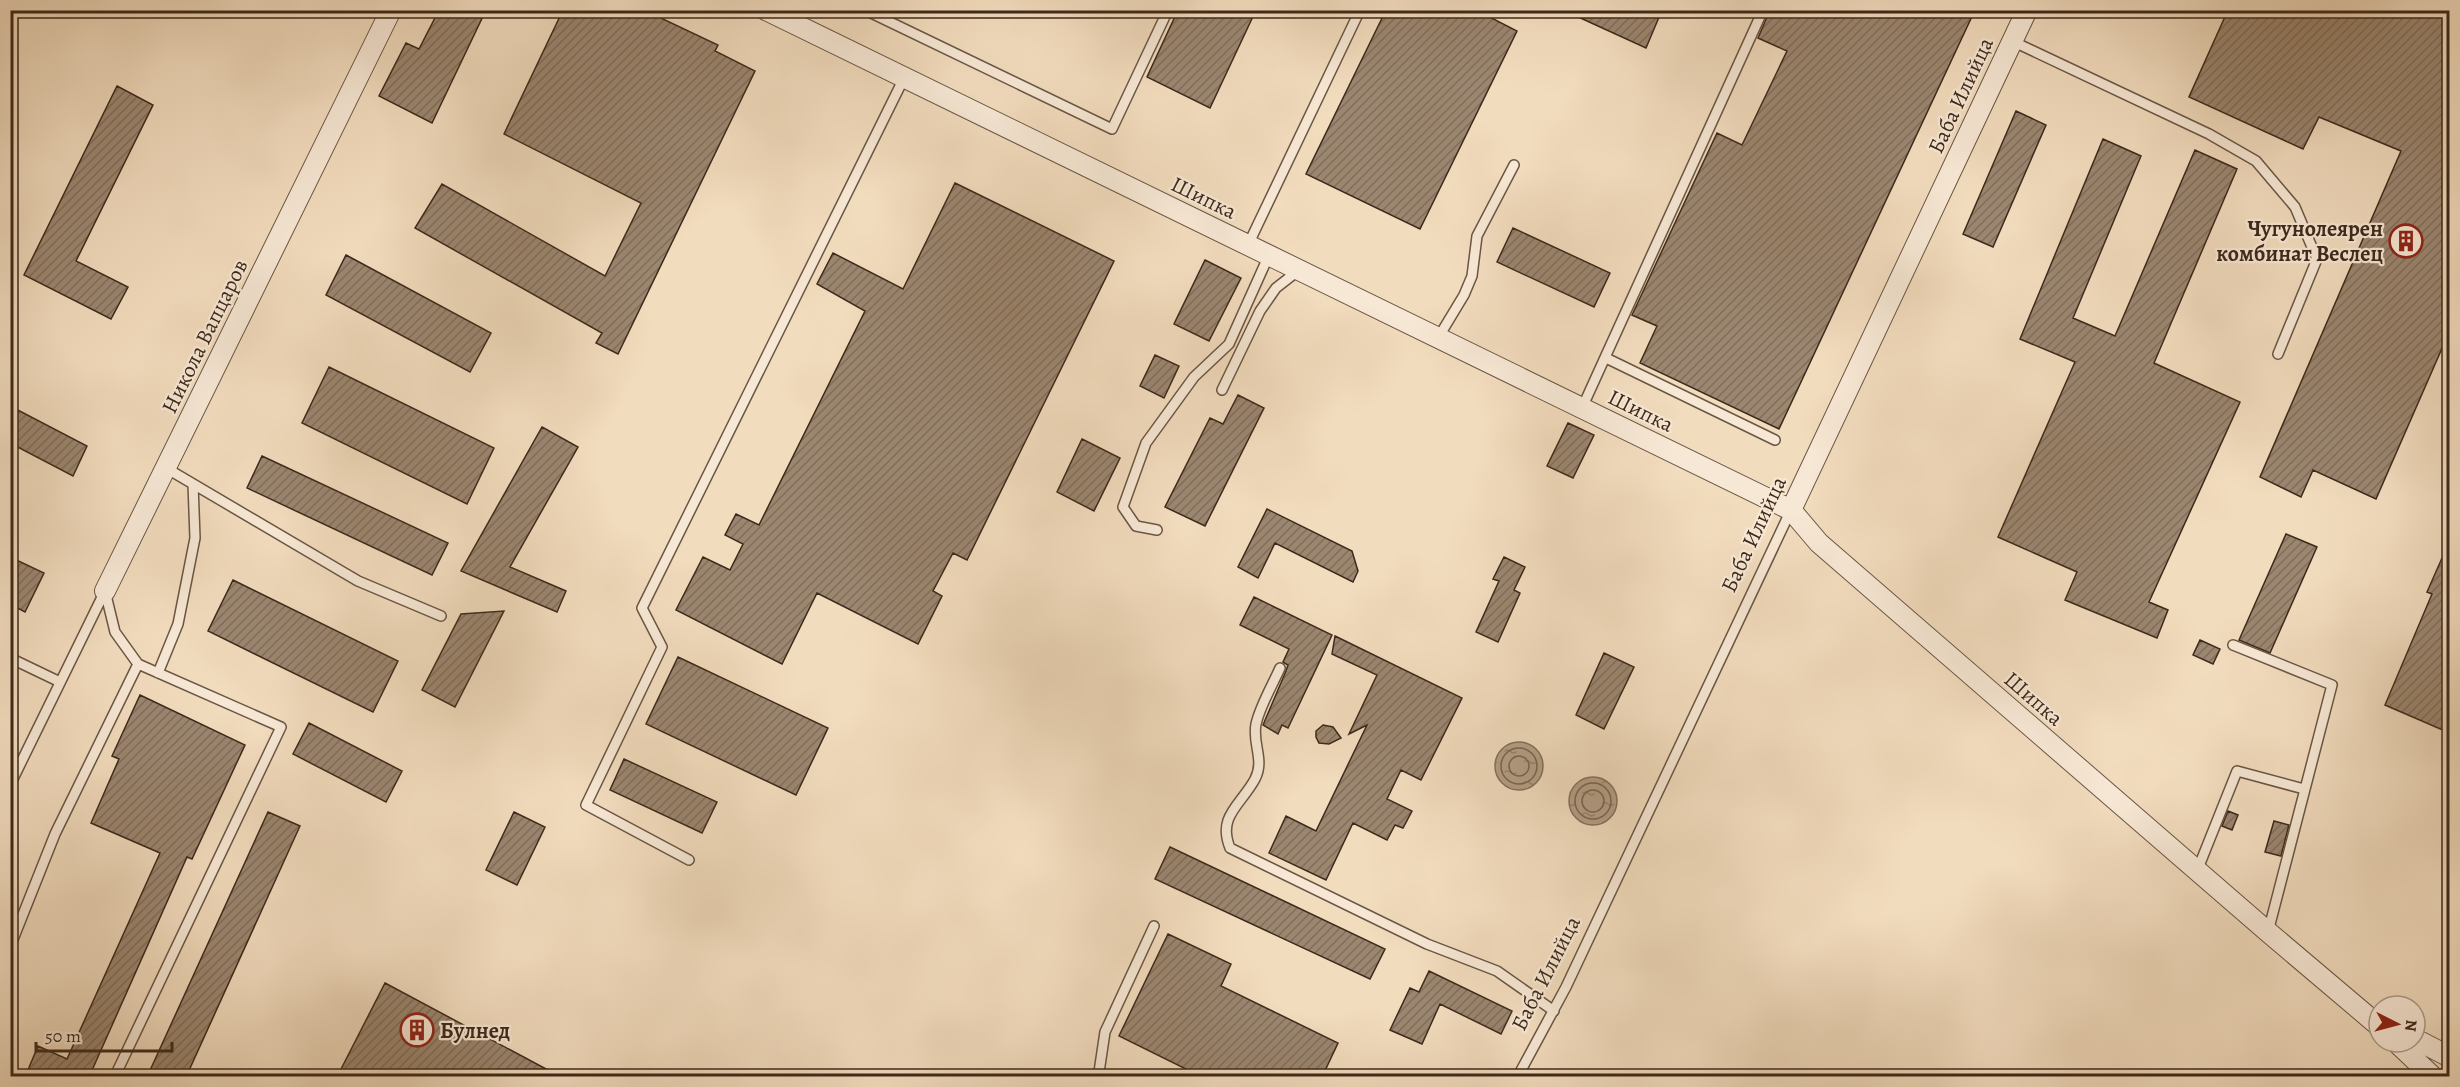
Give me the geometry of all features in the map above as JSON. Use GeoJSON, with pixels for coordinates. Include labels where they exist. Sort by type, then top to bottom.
{"type":"FeatureCollection","features":[{"type":"Feature","properties":{"kind":"street","name":"Никола Вапцаров"},"geometry":{"type":"LineString","coordinates":[[105,591],[391,10]]}},
{"type":"Feature","properties":{"kind":"street","name":"Шипка"},"geometry":{"type":"LineString","coordinates":[[766,10],[1791,510],[1819,543],[2268,933],[2367,1013]]}},
{"type":"Feature","properties":{"kind":"street","name":"Баба Илийца"},"geometry":{"type":"LineString","coordinates":[[1791,510],[2026,10]]}},
{"type":"Feature","properties":{"kind":"street"},"geometry":{"type":"LineString","coordinates":[[2427,1045],[2450,1057]]}},
{"type":"Feature","properties":{"kind":"street"},"geometry":{"type":"LineString","coordinates":[[2408,1054],[2432,1077]]}},
{"type":"Feature","properties":{"kind":"lane"},"geometry":{"type":"LineString","coordinates":[[865,10],[1112,129],[1168,10]]}},
{"type":"Feature","properties":{"kind":"lane"},"geometry":{"type":"LineString","coordinates":[[1248,245],[1360,10]]}},
{"type":"Feature","properties":{"kind":"lane"},"geometry":{"type":"LineString","coordinates":[[1582,408],[1763,10]]}},
{"type":"Feature","properties":{"kind":"lane"},"geometry":{"type":"LineString","coordinates":[[2012,41],[2209,134],[2256,161],[2295,207],[2317,259],[2278,354]]}},
{"type":"Feature","properties":{"kind":"lane"},"geometry":{"type":"LineString","coordinates":[[689,860],[586,806],[662,647],[642,608],[904,78]]}},
{"type":"Feature","properties":{"kind":"lane"},"geometry":{"type":"LineString","coordinates":[[1438,338],[1464,295],[1472,276],[1477,237],[1514,165]]}},
{"type":"Feature","properties":{"kind":"lane"},"geometry":{"type":"LineString","coordinates":[[1157,530],[1136,526],[1124,507],[1146,443],[1194,377],[1229,344],[1269,255]]}},
{"type":"Feature","properties":{"kind":"lane"},"geometry":{"type":"LineString","coordinates":[[1222,390],[1260,311],[1276,288],[1299,270]]}},
{"type":"Feature","properties":{"kind":"lane"},"geometry":{"type":"LineString","coordinates":[[1606,358],[1775,440]]}},
{"type":"Feature","properties":{"kind":"lane"},"geometry":{"type":"LineString","coordinates":[[166,468],[358,581],[441,616]]}},
{"type":"Feature","properties":{"kind":"lane"},"geometry":{"type":"LineString","coordinates":[[158,673],[178,624],[195,538],[193,484]]}},
{"type":"Feature","properties":{"kind":"lane","name":"Баба Илийца"},"geometry":{"type":"LineString","coordinates":[[1518,1077],[1554,1011],[1791,510]]}},
{"type":"Feature","properties":{"kind":"lane"},"geometry":{"type":"LineString","coordinates":[[105,591],[116,632],[138,664],[280,727],[115,1077]]}},
{"type":"Feature","properties":{"kind":"lane","name":"Никола Вапцаров"},"geometry":{"type":"LineString","coordinates":[[10,785],[105,591]]}},
{"type":"Feature","properties":{"kind":"lane"},"geometry":{"type":"LineString","coordinates":[[2233,645],[2332,685],[2268,933]]}},
{"type":"Feature","properties":{"kind":"lane"},"geometry":{"type":"LineString","coordinates":[[10,658],[60,682]]}},
{"type":"Feature","properties":{"kind":"lane"},"geometry":{"type":"LineString","coordinates":[[10,947],[55,834],[138,664]]}},
{"type":"Feature","properties":{"kind":"lane"},"geometry":{"type":"LineString","coordinates":[[1280,669],[1256,724],[1255,741],[1260,759],[1256,778],[1226,822],[1225,837],[1230,848],[1427,944],[1497,971],[1554,1011]]}},
{"type":"Feature","properties":{"kind":"lane"},"geometry":{"type":"LineString","coordinates":[[2197,871],[2237,771],[2304,789]]}},
{"type":"Feature","properties":{"kind":"lane"},"geometry":{"type":"LineString","coordinates":[[1100,1077],[1105,1032],[1154,926]]}},
{"type":"Feature","properties":{"kind":"water"},"geometry":{"type":"Polygon","coordinates":[[[1519,742],[1536,749],[1543,766],[1536,783],[1519,790],[1502,783],[1495,766],[1502,749],[1519,742]]]}},
{"type":"Feature","properties":{"kind":"water"},"geometry":{"type":"Polygon","coordinates":[[[1588,777],[1598,777],[1610,784],[1617,796],[1617,806],[1610,818],[1598,825],[1588,825],[1573,814],[1569,806],[1569,796],[1580,781],[1588,777]]]}},
{"type":"Feature","properties":{"kind":"building"},"geometry":{"type":"Polygon","coordinates":[[[439,10],[486,10],[432,123],[379,96],[406,43],[419,49],[439,10]]]}},
{"type":"Feature","properties":{"kind":"building"},"geometry":{"type":"Polygon","coordinates":[[[563,10],[644,10],[718,45],[715,51],[755,71],[618,354],[596,343],[602,333],[415,228],[442,184],[605,276],[641,203],[504,134],[563,10]]]}},
{"type":"Feature","properties":{"kind":"building"},"geometry":{"type":"Polygon","coordinates":[[[1178,10],[1256,10],[1210,108],[1147,77],[1178,10]]]}},
{"type":"Feature","properties":{"kind":"building"},"geometry":{"type":"Polygon","coordinates":[[[1386,10],[1476,10],[1517,31],[1420,229],[1306,174],[1386,10]]]}},
{"type":"Feature","properties":{"kind":"building"},"geometry":{"type":"Polygon","coordinates":[[[1563,10],[1662,10],[1646,48],[1563,10]]]}},
{"type":"Feature","properties":{"kind":"building"},"geometry":{"type":"Polygon","coordinates":[[[1770,10],[1975,10],[1779,429],[1640,363],[1657,326],[1632,315],[1717,133],[1742,145],[1787,51],[1758,38],[1770,10]]]}},
{"type":"Feature","properties":{"kind":"building","name":"Чугунолеярен комбинат Веслец"},"geometry":{"type":"Polygon","coordinates":[[[2228,10],[2450,10],[2450,330],[2376,499],[2313,470],[2301,497],[2260,477],[2401,151],[2319,117],[2303,149],[2189,97],[2228,10]]]}},
{"type":"Feature","properties":{"kind":"building"},"geometry":{"type":"Polygon","coordinates":[[[117,86],[153,105],[76,261],[128,287],[111,319],[24,275],[117,86]]]}},
{"type":"Feature","properties":{"kind":"building"},"geometry":{"type":"Polygon","coordinates":[[[2016,111],[2046,125],[1993,247],[1963,234],[2016,111]]]}},
{"type":"Feature","properties":{"kind":"building"},"geometry":{"type":"Polygon","coordinates":[[[2103,139],[2141,156],[2073,318],[2115,336],[2195,150],[2237,169],[2154,363],[2240,402],[2149,602],[2168,610],[2157,638],[2065,600],[2077,572],[1998,537],[2075,362],[2020,339],[2103,139]]]}},
{"type":"Feature","properties":{"kind":"building"},"geometry":{"type":"Polygon","coordinates":[[[955,183],[1114,261],[967,560],[953,553],[933,591],[942,596],[918,644],[817,593],[782,664],[676,610],[703,557],[730,570],[743,544],[725,535],[736,514],[759,525],[865,311],[817,284],[833,253],[903,289],[955,183]]]}},
{"type":"Feature","properties":{"kind":"building"},"geometry":{"type":"Polygon","coordinates":[[[1513,228],[1610,273],[1594,307],[1497,262],[1513,228]]]}},
{"type":"Feature","properties":{"kind":"building"},"geometry":{"type":"Polygon","coordinates":[[[346,255],[491,333],[470,372],[326,295],[346,255]]]}},
{"type":"Feature","properties":{"kind":"building"},"geometry":{"type":"Polygon","coordinates":[[[1205,260],[1241,278],[1209,341],[1174,324],[1205,260]]]}},
{"type":"Feature","properties":{"kind":"building"},"geometry":{"type":"Polygon","coordinates":[[[1155,355],[1179,366],[1164,398],[1140,386],[1155,355]]]}},
{"type":"Feature","properties":{"kind":"building"},"geometry":{"type":"Polygon","coordinates":[[[329,367],[494,448],[467,504],[302,423],[329,367]]]}},
{"type":"Feature","properties":{"kind":"building"},"geometry":{"type":"Polygon","coordinates":[[[1238,395],[1264,408],[1205,526],[1165,507],[1210,418],[1223,424],[1238,395]]]}},
{"type":"Feature","properties":{"kind":"building"},"geometry":{"type":"Polygon","coordinates":[[[10,406],[87,446],[73,476],[10,443],[10,406]]]}},
{"type":"Feature","properties":{"kind":"building"},"geometry":{"type":"Polygon","coordinates":[[[1568,423],[1594,435],[1573,478],[1547,466],[1568,423]]]}},
{"type":"Feature","properties":{"kind":"building"},"geometry":{"type":"Polygon","coordinates":[[[542,427],[578,447],[510,567],[566,591],[557,612],[461,571],[542,427]]]}},
{"type":"Feature","properties":{"kind":"building"},"geometry":{"type":"Polygon","coordinates":[[[1082,439],[1120,458],[1094,511],[1057,492],[1082,439]]]}},
{"type":"Feature","properties":{"kind":"building"},"geometry":{"type":"Polygon","coordinates":[[[262,456],[448,543],[432,575],[247,488],[262,456]]]}},
{"type":"Feature","properties":{"kind":"building"},"geometry":{"type":"Polygon","coordinates":[[[1267,509],[1352,551],[1358,571],[1353,582],[1275,543],[1258,578],[1238,567],[1267,509]]]}},
{"type":"Feature","properties":{"kind":"building"},"geometry":{"type":"Polygon","coordinates":[[[2286,534],[2317,547],[2270,653],[2239,640],[2286,534]]]}},
{"type":"Feature","properties":{"kind":"building"},"geometry":{"type":"Polygon","coordinates":[[[2450,540],[2450,721],[2445,731],[2385,705],[2432,594],[2427,592],[2450,540]]]}},
{"type":"Feature","properties":{"kind":"building"},"geometry":{"type":"Polygon","coordinates":[[[10,557],[44,573],[25,612],[10,604],[10,557]]]}},
{"type":"Feature","properties":{"kind":"building"},"geometry":{"type":"Polygon","coordinates":[[[1504,557],[1525,567],[1514,590],[1520,593],[1498,642],[1476,632],[1499,581],[1493,579],[1504,557]]]}},
{"type":"Feature","properties":{"kind":"building"},"geometry":{"type":"Polygon","coordinates":[[[233,580],[398,661],[373,712],[208,631],[233,580]]]}},
{"type":"Feature","properties":{"kind":"building"},"geometry":{"type":"Polygon","coordinates":[[[1254,597],[1332,635],[1288,728],[1282,725],[1278,734],[1263,725],[1286,671],[1288,665],[1283,662],[1289,649],[1240,625],[1254,597]]]}},
{"type":"Feature","properties":{"kind":"building"},"geometry":{"type":"Polygon","coordinates":[[[504,611],[455,707],[422,690],[461,614],[504,611]]]}},
{"type":"Feature","properties":{"kind":"building"},"geometry":{"type":"Polygon","coordinates":[[[1335,636],[1462,698],[1421,780],[1401,770],[1387,799],[1412,811],[1403,828],[1395,825],[1387,840],[1353,823],[1326,880],[1269,853],[1286,816],[1316,831],[1367,725],[1349,734],[1377,675],[1332,654],[1335,636]]]}},
{"type":"Feature","properties":{"kind":"building"},"geometry":{"type":"Polygon","coordinates":[[[2200,640],[2220,649],[2213,664],[2193,655],[2200,640]]]}},
{"type":"Feature","properties":{"kind":"building"},"geometry":{"type":"Polygon","coordinates":[[[1604,653],[1634,667],[1604,729],[1576,715],[1604,653]]]}},
{"type":"Feature","properties":{"kind":"building"},"geometry":{"type":"Polygon","coordinates":[[[678,657],[828,728],[796,795],[646,724],[678,657]]]}},
{"type":"Feature","properties":{"kind":"building"},"geometry":{"type":"Polygon","coordinates":[[[140,695],[245,745],[192,859],[187,857],[89,1077],[25,1077],[38,1046],[67,1059],[160,853],[91,823],[119,759],[112,756],[140,695]]]}},
{"type":"Feature","properties":{"kind":"building"},"geometry":{"type":"Polygon","coordinates":[[[309,723],[402,771],[386,802],[293,754],[309,723]]]}},
{"type":"Feature","properties":{"kind":"building"},"geometry":{"type":"Polygon","coordinates":[[[1323,725],[1333,727],[1341,738],[1329,744],[1319,743],[1316,731],[1323,725]]]}},
{"type":"Feature","properties":{"kind":"building"},"geometry":{"type":"Polygon","coordinates":[[[624,759],[717,802],[702,833],[610,790],[624,759]]]}},
{"type":"Feature","properties":{"kind":"building"},"geometry":{"type":"Polygon","coordinates":[[[2228,811],[2238,815],[2232,830],[2222,826],[2228,811]]]}},
{"type":"Feature","properties":{"kind":"building"},"geometry":{"type":"Polygon","coordinates":[[[268,812],[300,826],[186,1077],[147,1077],[268,812]]]}},
{"type":"Feature","properties":{"kind":"building"},"geometry":{"type":"Polygon","coordinates":[[[514,812],[545,827],[517,885],[486,870],[514,812]]]}},
{"type":"Feature","properties":{"kind":"building"},"geometry":{"type":"Polygon","coordinates":[[[2274,821],[2289,825],[2281,856],[2265,852],[2274,821]]]}},
{"type":"Feature","properties":{"kind":"building"},"geometry":{"type":"Polygon","coordinates":[[[1170,847],[1385,949],[1370,979],[1155,879],[1170,847]]]}},
{"type":"Feature","properties":{"kind":"building"},"geometry":{"type":"Polygon","coordinates":[[[1168,934],[1231,964],[1221,986],[1338,1043],[1322,1077],[1202,1077],[1119,1036],[1168,934]]]}},
{"type":"Feature","properties":{"kind":"building"},"geometry":{"type":"Polygon","coordinates":[[[1429,971],[1512,1011],[1501,1034],[1440,1004],[1422,1044],[1390,1030],[1410,988],[1419,992],[1429,971]]]}},
{"type":"Feature","properties":{"kind":"building","name":"Булнед"},"geometry":{"type":"Polygon","coordinates":[[[385,983],[561,1077],[337,1077],[385,983]]]}},
{"type":"Feature","properties":{"kind":"place","name":"Чугунолеярен комбинат Веслец"},"geometry":{"type":"Point","coordinates":[2406,241]}},
{"type":"Feature","properties":{"kind":"place","name":"Булнед"},"geometry":{"type":"Point","coordinates":[417,1030]}}]}
